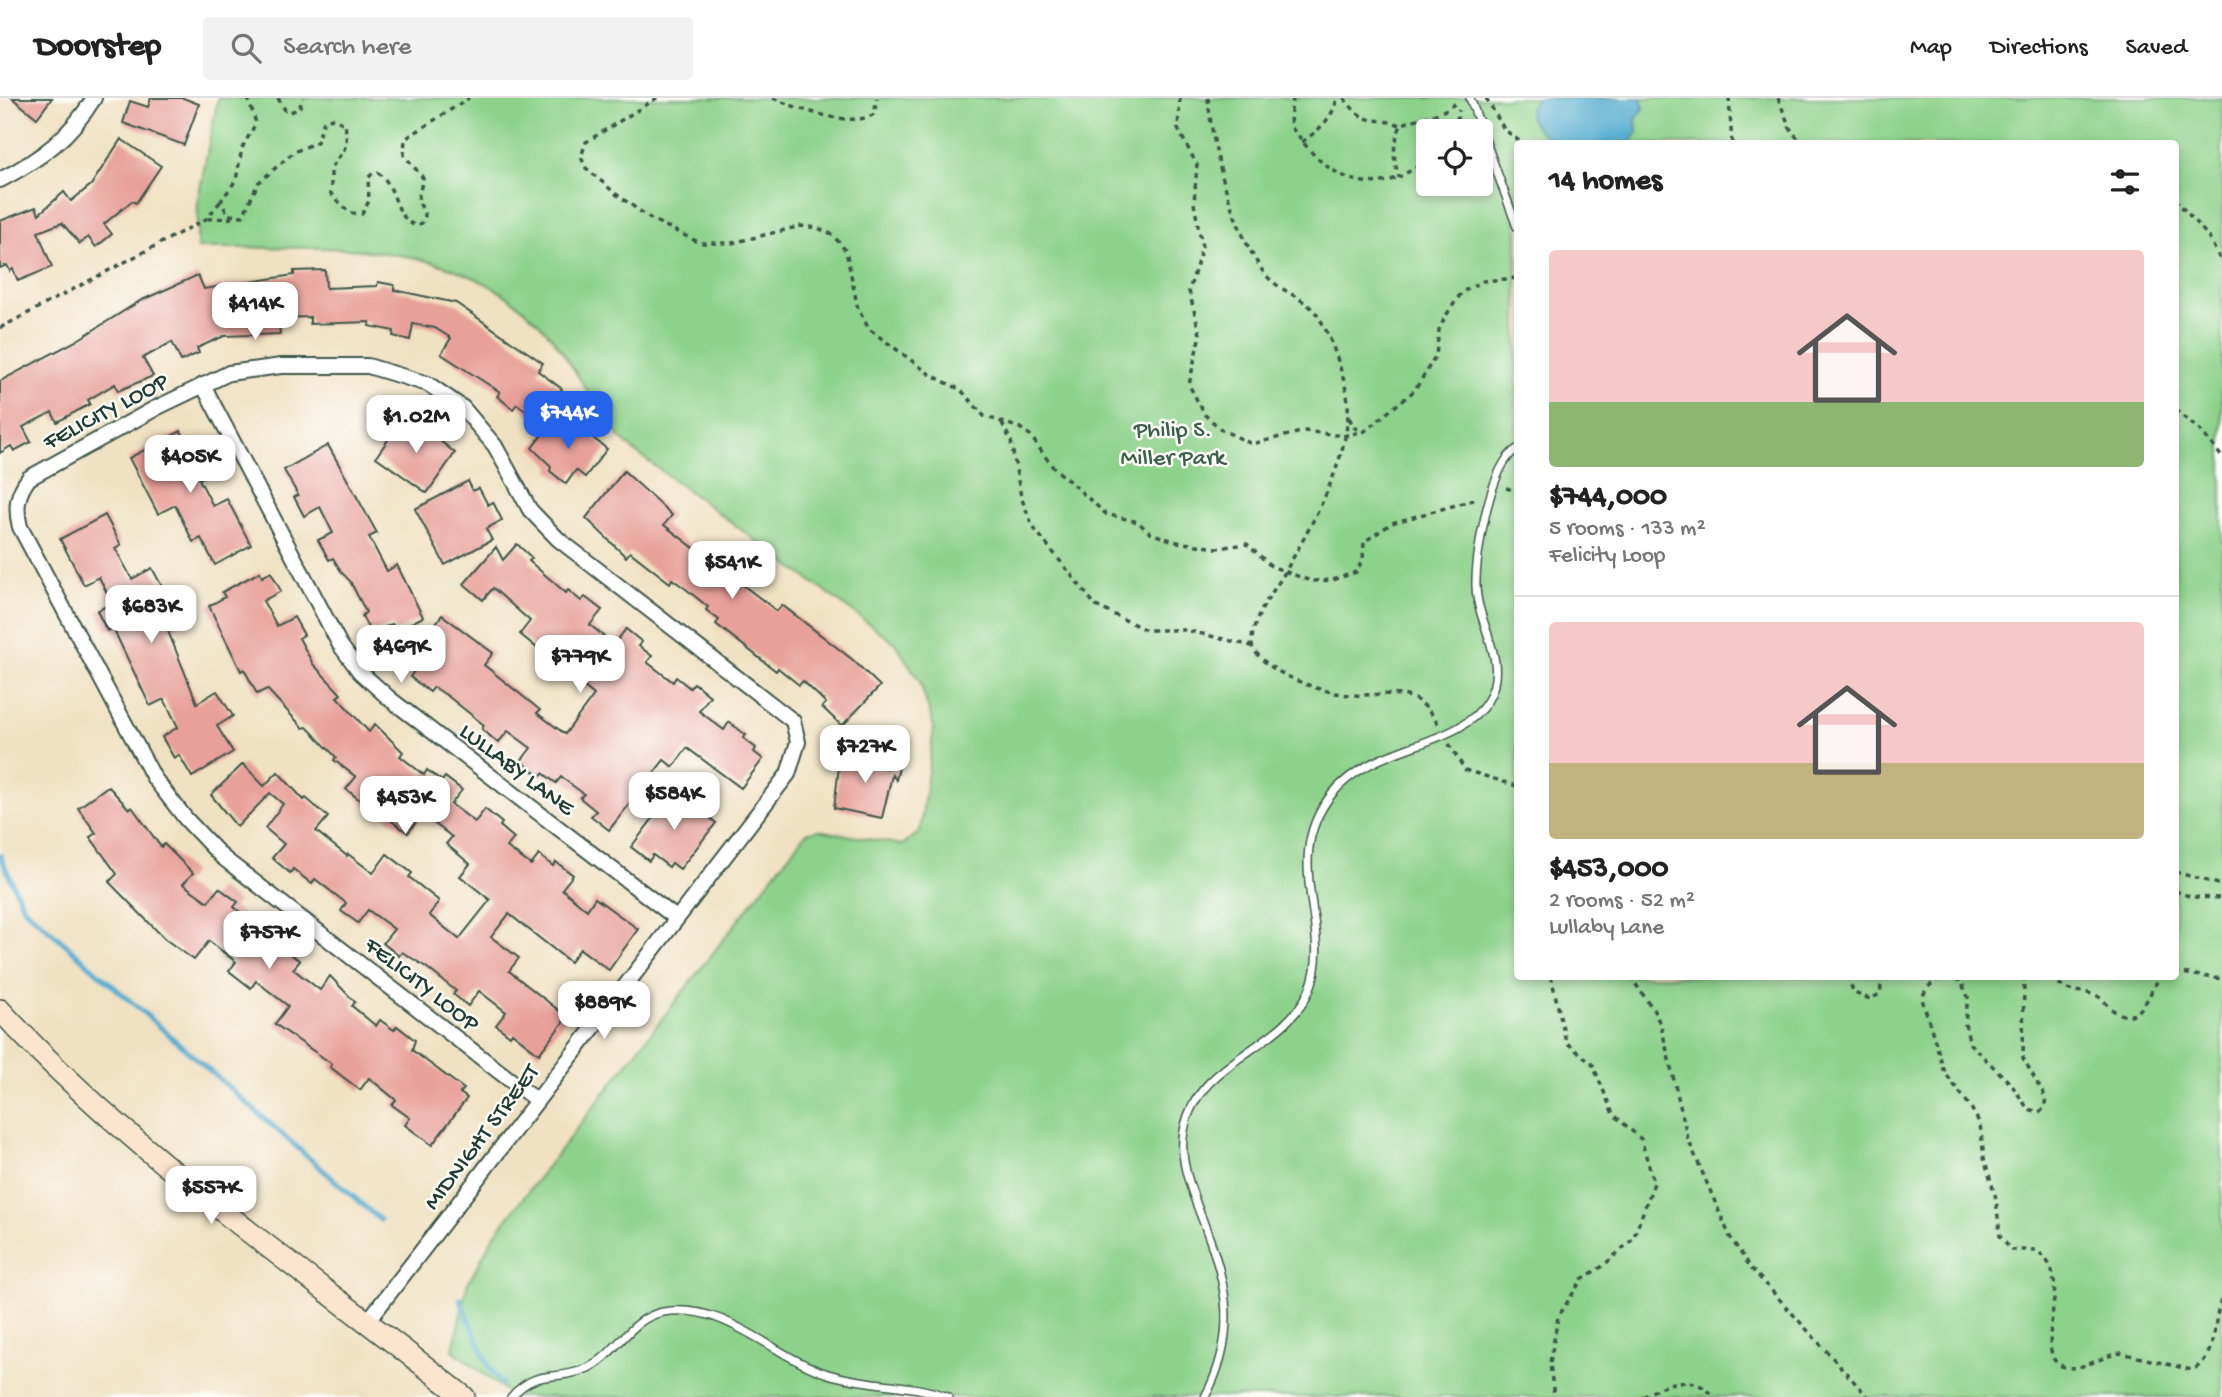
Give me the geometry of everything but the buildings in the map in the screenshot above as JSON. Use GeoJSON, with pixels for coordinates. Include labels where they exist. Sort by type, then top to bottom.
{"type":"FeatureCollection","features":[{"type":"Feature","properties":{"kind":"main road"},"geometry":{"type":"LineString","coordinates":[[0,1010],[46,1058],[153,1152],[464,1397]]}},
{"type":"Feature","properties":{"kind":"street"},"geometry":{"type":"LineString","coordinates":[[0,180],[55,148],[79,122],[94,98]]}},
{"type":"Feature","properties":{"kind":"street","name":"FELICITY LOOP"},"geometry":{"type":"LineString","coordinates":[[536,1100],[222,857],[186,819],[154,778],[20,527],[17,502],[20,490],[29,478],[229,373],[249,368],[333,364],[368,366],[396,372],[446,395],[482,426],[530,510],[558,539],[786,714],[793,721],[798,742]]}},
{"type":"Feature","properties":{"kind":"street","name":"LULLABY LANE"},"geometry":{"type":"LineString","coordinates":[[203,385],[324,615],[360,672],[390,699],[676,918]]}},
{"type":"Feature","properties":{"kind":"street","name":"MIDNIGHT STREET"},"geometry":{"type":"LineString","coordinates":[[368,1321],[788,774],[798,742]]}},
{"type":"Feature","properties":{"kind":"lane"},"geometry":{"type":"LineString","coordinates":[[1471,98],[1514,219]]}},
{"type":"Feature","properties":{"kind":"lane"},"geometry":{"type":"LineString","coordinates":[[1205,1397],[1220,1361],[1227,1320],[1226,1299],[1220,1265],[1185,1167],[1184,1131],[1189,1113],[1217,1074],[1293,1014],[1309,992],[1315,961],[1308,843],[1330,796],[1364,765],[1444,734],[1480,712],[1494,688],[1497,671],[1494,653],[1479,606],[1476,586],[1492,489],[1505,459],[1514,452]]}},
{"type":"Feature","properties":{"kind":"lane"},"geometry":{"type":"LineString","coordinates":[[512,1397],[528,1380],[586,1369],[604,1358],[647,1317],[662,1312],[695,1311],[724,1319],[787,1355],[828,1374],[948,1397]]}},
{"type":"Feature","properties":{"kind":"path"},"geometry":{"type":"LineString","coordinates":[[0,328],[206,219],[236,180],[242,148],[256,123],[247,98]]}},
{"type":"Feature","properties":{"kind":"path"},"geometry":{"type":"LineString","coordinates":[[278,98],[290,113],[299,109],[303,98]]}},
{"type":"Feature","properties":{"kind":"path"},"geometry":{"type":"LineString","coordinates":[[206,219],[234,218],[245,214],[258,183],[294,152],[317,142],[324,121],[332,118],[345,124],[346,146],[331,169],[331,194],[350,214],[362,214],[369,201],[368,178],[373,173],[378,173],[391,188],[406,220],[419,224],[425,215],[418,199],[423,178],[404,155],[405,139],[469,98]]}},
{"type":"Feature","properties":{"kind":"path"},"geometry":{"type":"LineString","coordinates":[[657,98],[586,142],[581,157],[592,174],[645,215],[704,244],[732,243],[801,226],[833,234],[846,251],[858,309],[869,329],[931,375],[961,390],[981,414],[1002,424],[1020,428],[1030,435],[1052,466],[1110,516],[1138,522],[1150,533],[1177,542],[1217,548],[1247,544],[1271,566],[1316,582],[1349,575],[1361,564],[1364,542],[1386,527],[1443,506],[1473,500],[1492,489],[1514,491]]}},
{"type":"Feature","properties":{"kind":"path"},"geometry":{"type":"LineString","coordinates":[[773,98],[832,117],[860,120],[874,114],[877,98]]}},
{"type":"Feature","properties":{"kind":"path"},"geometry":{"type":"LineString","coordinates":[[1180,98],[1178,129],[1197,165],[1194,203],[1202,247],[1189,291],[1200,334],[1189,377],[1192,395],[1215,425],[1252,444],[1305,431],[1347,436],[1366,431],[1415,390],[1436,355],[1439,330],[1445,317],[1462,292],[1483,281],[1514,278]]}},
{"type":"Feature","properties":{"kind":"path"},"geometry":{"type":"LineString","coordinates":[[1208,98],[1219,163],[1247,240],[1269,280],[1314,310],[1341,373],[1347,397],[1347,436],[1337,469],[1259,616],[1252,646]]}},
{"type":"Feature","properties":{"kind":"path"},"geometry":{"type":"LineString","coordinates":[[1293,98],[1291,126],[1324,165],[1347,177],[1377,183],[1399,177],[1416,167]]}},
{"type":"Feature","properties":{"kind":"path"},"geometry":{"type":"LineString","coordinates":[[1302,142],[1320,128],[1333,110],[1337,98]]}},
{"type":"Feature","properties":{"kind":"path"},"geometry":{"type":"LineString","coordinates":[[1344,98],[1359,117],[1367,121],[1388,121],[1401,125],[1414,119],[1434,117],[1460,99]]}},
{"type":"Feature","properties":{"kind":"path"},"geometry":{"type":"LineString","coordinates":[[1486,98],[1504,129],[1518,140]]}},
{"type":"Feature","properties":{"kind":"path"},"geometry":{"type":"LineString","coordinates":[[1729,98],[1732,140]]}},
{"type":"Feature","properties":{"kind":"path"},"geometry":{"type":"LineString","coordinates":[[1778,98],[1790,128],[1799,140]]}},
{"type":"Feature","properties":{"kind":"path"},"geometry":{"type":"LineString","coordinates":[[1456,119],[1460,99]]}},
{"type":"Feature","properties":{"kind":"path"},"geometry":{"type":"LineString","coordinates":[[1399,177],[1394,162],[1393,144],[1401,125]]}},
{"type":"Feature","properties":{"kind":"path"},"geometry":{"type":"LineString","coordinates":[[221,201],[225,213],[234,218]]}},
{"type":"Feature","properties":{"kind":"path"},"geometry":{"type":"LineString","coordinates":[[2179,203],[2208,236],[2222,263]]}},
{"type":"Feature","properties":{"kind":"path"},"geometry":{"type":"LineString","coordinates":[[2179,413],[2201,431],[2222,457]]}},
{"type":"Feature","properties":{"kind":"path"},"geometry":{"type":"LineString","coordinates":[[1348,417],[1355,428],[1366,431]]}},
{"type":"Feature","properties":{"kind":"path"},"geometry":{"type":"LineString","coordinates":[[1002,424],[1011,441],[1021,496],[1033,527],[1096,606],[1146,631],[1186,630],[1252,646],[1265,663],[1317,688],[1350,695],[1399,695],[1414,699],[1427,708],[1465,770],[1514,785]]}},
{"type":"Feature","properties":{"kind":"path"},"geometry":{"type":"LineString","coordinates":[[2179,873],[2222,885]]}},
{"type":"Feature","properties":{"kind":"path"},"geometry":{"type":"LineString","coordinates":[[2179,892],[2192,897],[2222,898]]}},
{"type":"Feature","properties":{"kind":"path"},"geometry":{"type":"LineString","coordinates":[[2179,973],[2222,979]]}},
{"type":"Feature","properties":{"kind":"path"},"geometry":{"type":"LineString","coordinates":[[1552,980],[1566,1042],[1593,1065],[1613,1114],[1641,1139],[1654,1183],[1633,1239],[1603,1266],[1582,1279],[1558,1317],[1550,1363],[1554,1397]]}},
{"type":"Feature","properties":{"kind":"path"},"geometry":{"type":"LineString","coordinates":[[1632,980],[1661,1026],[1688,1139],[1730,1237],[1751,1268],[1868,1397]]}},
{"type":"Feature","properties":{"kind":"path"},"geometry":{"type":"LineString","coordinates":[[1849,980],[1854,993],[1870,999],[1880,994],[1882,980]]}},
{"type":"Feature","properties":{"kind":"path"},"geometry":{"type":"LineString","coordinates":[[1937,980],[1926,988],[1922,999],[1945,1073],[1980,1124],[1996,1198],[2001,1239],[2011,1250],[2039,1252],[2053,1272],[2055,1289],[2050,1341],[2053,1358],[2061,1365],[2071,1367],[2093,1364],[2112,1354],[2121,1353],[2192,1370],[2202,1364],[2210,1351],[2214,1318],[2222,1298]]}},
{"type":"Feature","properties":{"kind":"path"},"geometry":{"type":"LineString","coordinates":[[1958,980],[1961,981],[1968,996],[1965,1024],[1970,1044],[2011,1084],[2028,1109],[2039,1112],[2044,1109],[2046,1098],[2023,1058],[2024,980]]}},
{"type":"Feature","properties":{"kind":"path"},"geometry":{"type":"LineString","coordinates":[[2056,980],[2067,990],[2095,995],[2114,1011],[2126,1015],[2134,1014],[2146,1003],[2159,980]]}},
{"type":"Feature","properties":{"kind":"path"},"geometry":{"type":"LineString","coordinates":[[1643,1397],[1658,1387],[1679,1381],[1703,1386],[1714,1397]]}},
{"type":"Feature","properties":{"kind":"green space","name":"Philip S. Miller Park"},"geometry":{"type":"Polygon","coordinates":[[[218,98],[2222,98],[2222,1397],[513,1397],[453,1350],[467,1285],[495,1234],[806,833],[818,830],[902,845],[920,832],[934,727],[920,682],[895,643],[633,450],[610,424],[552,338],[517,303],[477,279],[434,263],[388,253],[292,247],[197,248],[198,199],[218,98]]]}},
{"type":"Feature","properties":{"kind":"water"},"geometry":{"type":"Polygon","coordinates":[[[1537,98],[1641,98],[1644,109],[1636,119],[1638,131],[1632,140],[1554,140],[1541,132],[1532,122],[1529,115],[1532,103],[1537,98]]]}},
{"type":"Feature","properties":{"kind":"waterway"},"geometry":{"type":"LineString","coordinates":[[0,855],[23,907],[380,1220]]}},
{"type":"Feature","properties":{"kind":"waterway"},"geometry":{"type":"LineString","coordinates":[[460,1299],[489,1367],[502,1384]]}}]}
